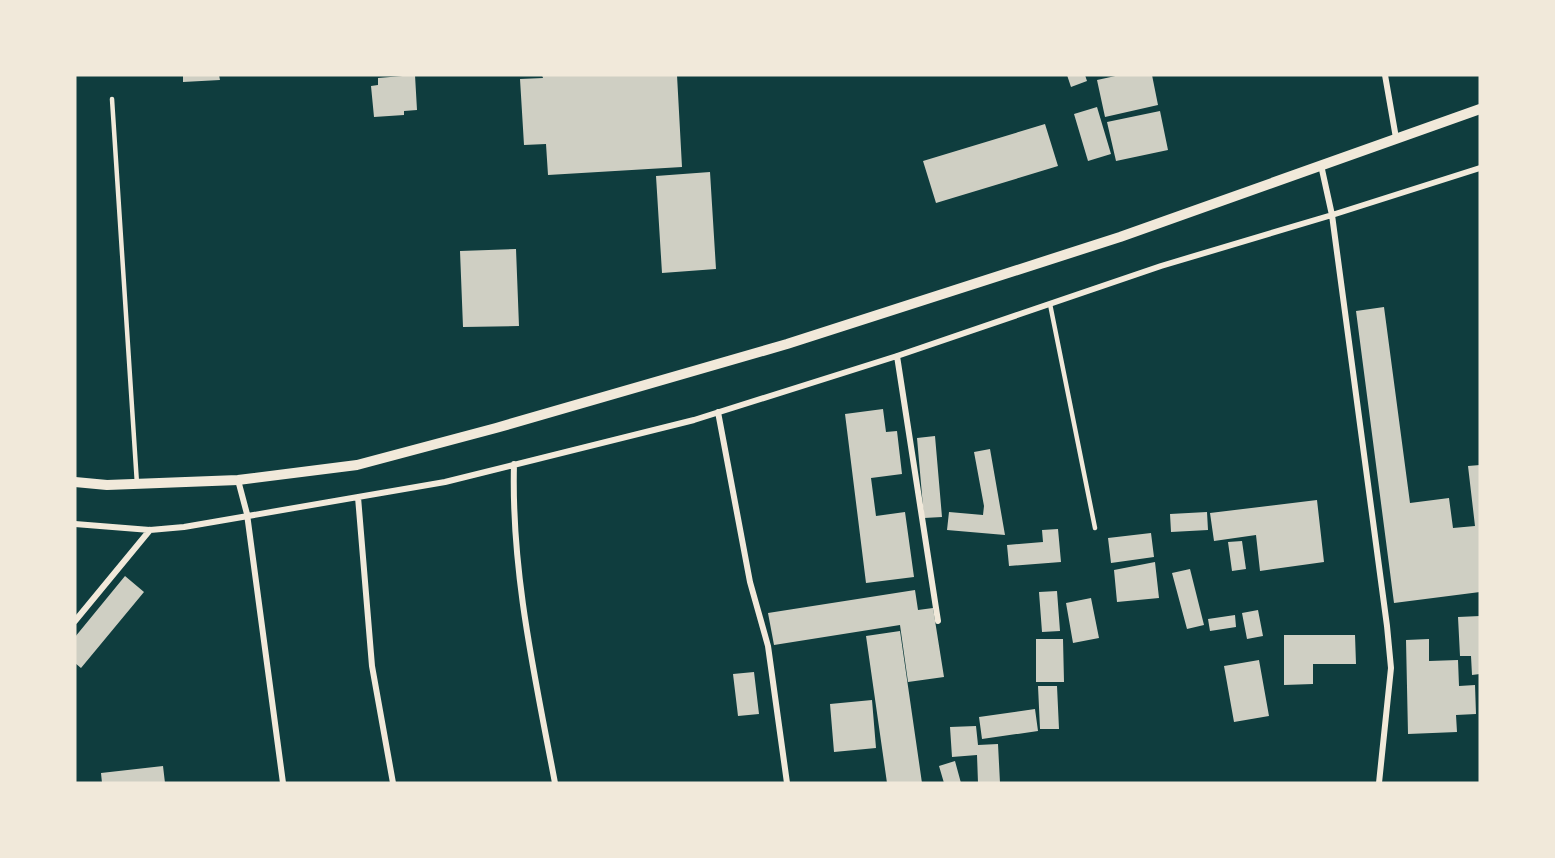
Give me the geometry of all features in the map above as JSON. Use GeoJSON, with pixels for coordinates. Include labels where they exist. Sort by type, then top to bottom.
{"type":"FeatureCollection","features":[{"type":"Feature","properties":{"kind":"street"},"geometry":{"type":"LineString","coordinates":[[1385,75],[1396,138]]}},
{"type":"Feature","properties":{"kind":"street"},"geometry":{"type":"LineString","coordinates":[[75,482],[137,484],[238,480],[357,465],[567,408],[787,344],[1087,248],[1480,109]]}},
{"type":"Feature","properties":{"kind":"street"},"geometry":{"type":"LineString","coordinates":[[1320,164],[1332,216],[1390,668],[1379,783]]}},
{"type":"Feature","properties":{"kind":"street"},"geometry":{"type":"LineString","coordinates":[[75,524],[150,530],[183,527],[248,514],[446,482],[718,412],[897,356],[1161,266],[1332,216],[1480,168]]}},
{"type":"Feature","properties":{"kind":"street"},"geometry":{"type":"LineString","coordinates":[[897,356],[938,621]]}},
{"type":"Feature","properties":{"kind":"street"},"geometry":{"type":"LineString","coordinates":[[718,412],[750,582],[768,646],[787,783]]}},
{"type":"Feature","properties":{"kind":"street"},"geometry":{"type":"LineString","coordinates":[[514,464],[513,503],[524,620],[555,783]]}},
{"type":"Feature","properties":{"kind":"street"},"geometry":{"type":"LineString","coordinates":[[238,480],[248,514],[283,783]]}},
{"type":"Feature","properties":{"kind":"street"},"geometry":{"type":"LineString","coordinates":[[358,496],[372,666],[393,783]]}},
{"type":"Feature","properties":{"kind":"street"},"geometry":{"type":"LineString","coordinates":[[75,621],[150,530]]}},
{"type":"Feature","properties":{"kind":"lane"},"geometry":{"type":"LineString","coordinates":[[112,99],[137,484]]}},
{"type":"Feature","properties":{"kind":"lane"},"geometry":{"type":"LineString","coordinates":[[1050,304],[1095,528]]}},
{"type":"Feature","properties":{"kind":"building"},"geometry":{"type":"Polygon","coordinates":[[[183,75],[219,75],[220,80],[183,82],[183,75]]]}},
{"type":"Feature","properties":{"kind":"building"},"geometry":{"type":"Polygon","coordinates":[[[415,75],[417,110],[404,111],[404,115],[374,117],[371,86],[378,85],[378,78],[415,75]]]}},
{"type":"Feature","properties":{"kind":"building"},"geometry":{"type":"Polygon","coordinates":[[[542,75],[677,75],[682,167],[548,175],[546,144],[524,145],[520,79],[543,78],[542,75]]]}},
{"type":"Feature","properties":{"kind":"building"},"geometry":{"type":"Polygon","coordinates":[[[1067,75],[1085,75],[1087,81],[1071,87],[1067,75]]]}},
{"type":"Feature","properties":{"kind":"building"},"geometry":{"type":"Polygon","coordinates":[[[1120,75],[1152,75],[1158,105],[1105,117],[1097,80],[1120,75]]]}},
{"type":"Feature","properties":{"kind":"building"},"geometry":{"type":"Polygon","coordinates":[[[1097,107],[1111,154],[1088,161],[1074,114],[1097,107]]]}},
{"type":"Feature","properties":{"kind":"building"},"geometry":{"type":"Polygon","coordinates":[[[1160,111],[1168,150],[1116,161],[1107,122],[1160,111]]]}},
{"type":"Feature","properties":{"kind":"building"},"geometry":{"type":"Polygon","coordinates":[[[1045,124],[1058,166],[936,203],[923,161],[1045,124]]]}},
{"type":"Feature","properties":{"kind":"building"},"geometry":{"type":"Polygon","coordinates":[[[710,172],[716,269],[662,273],[656,176],[710,172]]]}},
{"type":"Feature","properties":{"kind":"building"},"geometry":{"type":"Polygon","coordinates":[[[516,249],[519,326],[463,327],[460,251],[516,249]]]}},
{"type":"Feature","properties":{"kind":"building"},"geometry":{"type":"Polygon","coordinates":[[[1384,307],[1410,503],[1449,498],[1453,528],[1475,526],[1468,466],[1480,465],[1480,592],[1394,603],[1356,311],[1384,307]]]}},
{"type":"Feature","properties":{"kind":"building"},"geometry":{"type":"Polygon","coordinates":[[[883,409],[886,432],[897,431],[902,474],[871,478],[876,516],[905,512],[914,577],[866,583],[845,414],[883,409]]]}},
{"type":"Feature","properties":{"kind":"building"},"geometry":{"type":"Polygon","coordinates":[[[935,436],[942,517],[924,518],[917,438],[935,436]]]}},
{"type":"Feature","properties":{"kind":"building"},"geometry":{"type":"Polygon","coordinates":[[[990,449],[1005,535],[947,530],[949,512],[983,515],[984,506],[974,452],[990,449]]]}},
{"type":"Feature","properties":{"kind":"building"},"geometry":{"type":"Polygon","coordinates":[[[1317,500],[1324,562],[1260,571],[1256,535],[1214,541],[1210,513],[1317,500]]]}},
{"type":"Feature","properties":{"kind":"building"},"geometry":{"type":"Polygon","coordinates":[[[1207,512],[1208,530],[1171,532],[1170,514],[1207,512]]]}},
{"type":"Feature","properties":{"kind":"building"},"geometry":{"type":"Polygon","coordinates":[[[1058,529],[1061,562],[1009,566],[1007,545],[1043,542],[1042,530],[1058,529]]]}},
{"type":"Feature","properties":{"kind":"building"},"geometry":{"type":"Polygon","coordinates":[[[1151,533],[1154,557],[1111,563],[1108,538],[1151,533]]]}},
{"type":"Feature","properties":{"kind":"building"},"geometry":{"type":"Polygon","coordinates":[[[1242,541],[1246,569],[1232,571],[1228,542],[1242,541]]]}},
{"type":"Feature","properties":{"kind":"building"},"geometry":{"type":"Polygon","coordinates":[[[1155,562],[1159,598],[1117,602],[1114,570],[1155,562]]]}},
{"type":"Feature","properties":{"kind":"building"},"geometry":{"type":"Polygon","coordinates":[[[1190,569],[1204,625],[1187,629],[1172,573],[1190,569]]]}},
{"type":"Feature","properties":{"kind":"building"},"geometry":{"type":"Polygon","coordinates":[[[125,576],[144,592],[81,668],[75,663],[75,637],[125,576]]]}},
{"type":"Feature","properties":{"kind":"building"},"geometry":{"type":"Polygon","coordinates":[[[915,590],[918,610],[933,608],[944,677],[908,682],[900,625],[774,645],[768,613],[915,590]]]}},
{"type":"Feature","properties":{"kind":"building"},"geometry":{"type":"Polygon","coordinates":[[[1057,591],[1060,631],[1042,632],[1039,592],[1057,591]]]}},
{"type":"Feature","properties":{"kind":"building"},"geometry":{"type":"Polygon","coordinates":[[[1091,598],[1099,638],[1073,643],[1066,603],[1091,598]]]}},
{"type":"Feature","properties":{"kind":"building"},"geometry":{"type":"Polygon","coordinates":[[[1258,610],[1263,636],[1247,639],[1242,613],[1258,610]]]}},
{"type":"Feature","properties":{"kind":"building"},"geometry":{"type":"Polygon","coordinates":[[[1235,615],[1236,627],[1210,631],[1208,619],[1235,615]]]}},
{"type":"Feature","properties":{"kind":"building"},"geometry":{"type":"Polygon","coordinates":[[[1480,616],[1480,674],[1472,675],[1471,656],[1460,656],[1458,617],[1480,616]]]}},
{"type":"Feature","properties":{"kind":"building"},"geometry":{"type":"Polygon","coordinates":[[[900,631],[922,783],[887,783],[866,636],[900,631]]]}},
{"type":"Feature","properties":{"kind":"building"},"geometry":{"type":"Polygon","coordinates":[[[1284,635],[1355,635],[1356,664],[1313,664],[1313,684],[1284,685],[1284,635]]]}},
{"type":"Feature","properties":{"kind":"building"},"geometry":{"type":"Polygon","coordinates":[[[1036,639],[1063,639],[1064,682],[1036,682],[1036,639]]]}},
{"type":"Feature","properties":{"kind":"building"},"geometry":{"type":"Polygon","coordinates":[[[1429,639],[1429,661],[1458,660],[1459,686],[1475,685],[1476,714],[1456,715],[1457,732],[1408,734],[1406,640],[1429,639]]]}},
{"type":"Feature","properties":{"kind":"building"},"geometry":{"type":"Polygon","coordinates":[[[1259,660],[1269,716],[1234,722],[1224,666],[1259,660]]]}},
{"type":"Feature","properties":{"kind":"building"},"geometry":{"type":"Polygon","coordinates":[[[754,672],[759,714],[738,716],[733,674],[754,672]]]}},
{"type":"Feature","properties":{"kind":"building"},"geometry":{"type":"Polygon","coordinates":[[[1038,686],[1057,686],[1059,729],[1040,729],[1038,686]]]}},
{"type":"Feature","properties":{"kind":"building"},"geometry":{"type":"Polygon","coordinates":[[[872,700],[876,748],[834,752],[830,704],[872,700]]]}},
{"type":"Feature","properties":{"kind":"building"},"geometry":{"type":"Polygon","coordinates":[[[1035,709],[1038,731],[982,739],[979,717],[1035,709]]]}},
{"type":"Feature","properties":{"kind":"building"},"geometry":{"type":"Polygon","coordinates":[[[976,726],[978,745],[998,744],[1000,783],[978,783],[977,755],[952,757],[950,727],[976,726]]]}},
{"type":"Feature","properties":{"kind":"building"},"geometry":{"type":"Polygon","coordinates":[[[955,761],[961,783],[944,783],[939,766],[955,761]]]}},
{"type":"Feature","properties":{"kind":"building"},"geometry":{"type":"Polygon","coordinates":[[[163,766],[165,783],[102,783],[101,773],[163,766]]]}}]}
